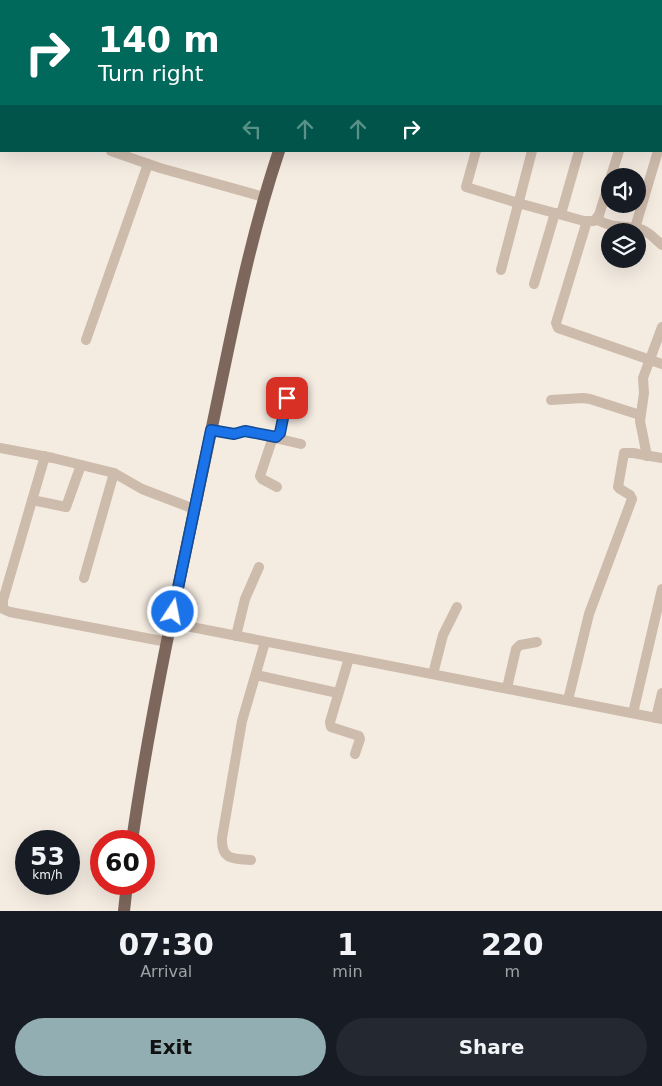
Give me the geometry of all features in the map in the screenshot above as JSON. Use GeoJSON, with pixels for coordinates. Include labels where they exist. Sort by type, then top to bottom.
{"type":"FeatureCollection","features":[{"type":"Feature","properties":{"kind":"main road"},"geometry":{"type":"LineString","coordinates":[[134,830],[148,738],[241,287],[264,197],[279,152]]}},
{"type":"Feature","properties":{"kind":"main road"},"geometry":{"type":"LineString","coordinates":[[124,911],[126,895]]}},
{"type":"Feature","properties":{"kind":"street"},"geometry":{"type":"LineString","coordinates":[[114,152],[148,164],[264,197]]}},
{"type":"Feature","properties":{"kind":"street"},"geometry":{"type":"LineString","coordinates":[[476,152],[466,187],[518,204],[601,223]]}},
{"type":"Feature","properties":{"kind":"street"},"geometry":{"type":"LineString","coordinates":[[501,270],[518,204],[528,152]]}},
{"type":"Feature","properties":{"kind":"street"},"geometry":{"type":"LineString","coordinates":[[534,284],[579,152]]}},
{"type":"Feature","properties":{"kind":"street"},"geometry":{"type":"LineString","coordinates":[[613,168],[619,152]]}},
{"type":"Feature","properties":{"kind":"street"},"geometry":{"type":"LineString","coordinates":[[636,223],[658,152]]}},
{"type":"Feature","properties":{"kind":"street"},"geometry":{"type":"LineString","coordinates":[[86,340],[148,164]]}},
{"type":"Feature","properties":{"kind":"street"},"geometry":{"type":"LineString","coordinates":[[601,199],[556,323],[558,328],[662,364]]}},
{"type":"Feature","properties":{"kind":"street"},"geometry":{"type":"LineString","coordinates":[[646,232],[662,244]]}},
{"type":"Feature","properties":{"kind":"street"},"geometry":{"type":"LineString","coordinates":[[647,456],[640,415],[644,393],[642,378],[662,328]]}},
{"type":"Feature","properties":{"kind":"street"},"geometry":{"type":"LineString","coordinates":[[277,487],[260,476],[271,443],[280,433],[287,398]]}},
{"type":"Feature","properties":{"kind":"street"},"geometry":{"type":"LineString","coordinates":[[551,400],[590,399],[640,415]]}},
{"type":"Feature","properties":{"kind":"street"},"geometry":{"type":"LineString","coordinates":[[211,430],[234,434],[245,431],[301,444]]}},
{"type":"Feature","properties":{"kind":"street"},"geometry":{"type":"LineString","coordinates":[[0,448],[45,456],[114,473],[142,489],[194,509]]}},
{"type":"Feature","properties":{"kind":"street"},"geometry":{"type":"LineString","coordinates":[[568,700],[589,614],[632,499],[630,495],[620,490],[618,486],[623,457],[626,452],[662,458]]}},
{"type":"Feature","properties":{"kind":"street"},"geometry":{"type":"LineString","coordinates":[[45,456],[3,600],[3,609],[10,612],[167,642]]}},
{"type":"Feature","properties":{"kind":"street"},"geometry":{"type":"LineString","coordinates":[[32,500],[66,507],[82,465]]}},
{"type":"Feature","properties":{"kind":"street"},"geometry":{"type":"LineString","coordinates":[[84,578],[114,473]]}},
{"type":"Feature","properties":{"kind":"street"},"geometry":{"type":"LineString","coordinates":[[236,636],[245,599],[259,567]]}},
{"type":"Feature","properties":{"kind":"street"},"geometry":{"type":"LineString","coordinates":[[633,713],[662,589]]}},
{"type":"Feature","properties":{"kind":"street"},"geometry":{"type":"LineString","coordinates":[[433,674],[443,635],[457,607]]}},
{"type":"Feature","properties":{"kind":"street"},"geometry":{"type":"LineString","coordinates":[[171,623],[659,718],[662,693]]}},
{"type":"Feature","properties":{"kind":"street"},"geometry":{"type":"LineString","coordinates":[[251,860],[235,859],[224,853],[222,848],[227,802],[242,721],[266,642]]}},
{"type":"Feature","properties":{"kind":"street"},"geometry":{"type":"LineString","coordinates":[[507,688],[516,648],[520,645],[537,642]]}},
{"type":"Feature","properties":{"kind":"street"},"geometry":{"type":"LineString","coordinates":[[349,658],[330,719],[330,726],[359,736],[360,739],[355,754]]}},
{"type":"Feature","properties":{"kind":"street"},"geometry":{"type":"LineString","coordinates":[[256,676],[338,693]]}},
{"type":"Feature","properties":{"kind":"route"},"geometry":{"type":"LineString","coordinates":[[173,612],[211,430],[234,434],[245,431],[276,437],[280,433],[287,398]]}}]}
